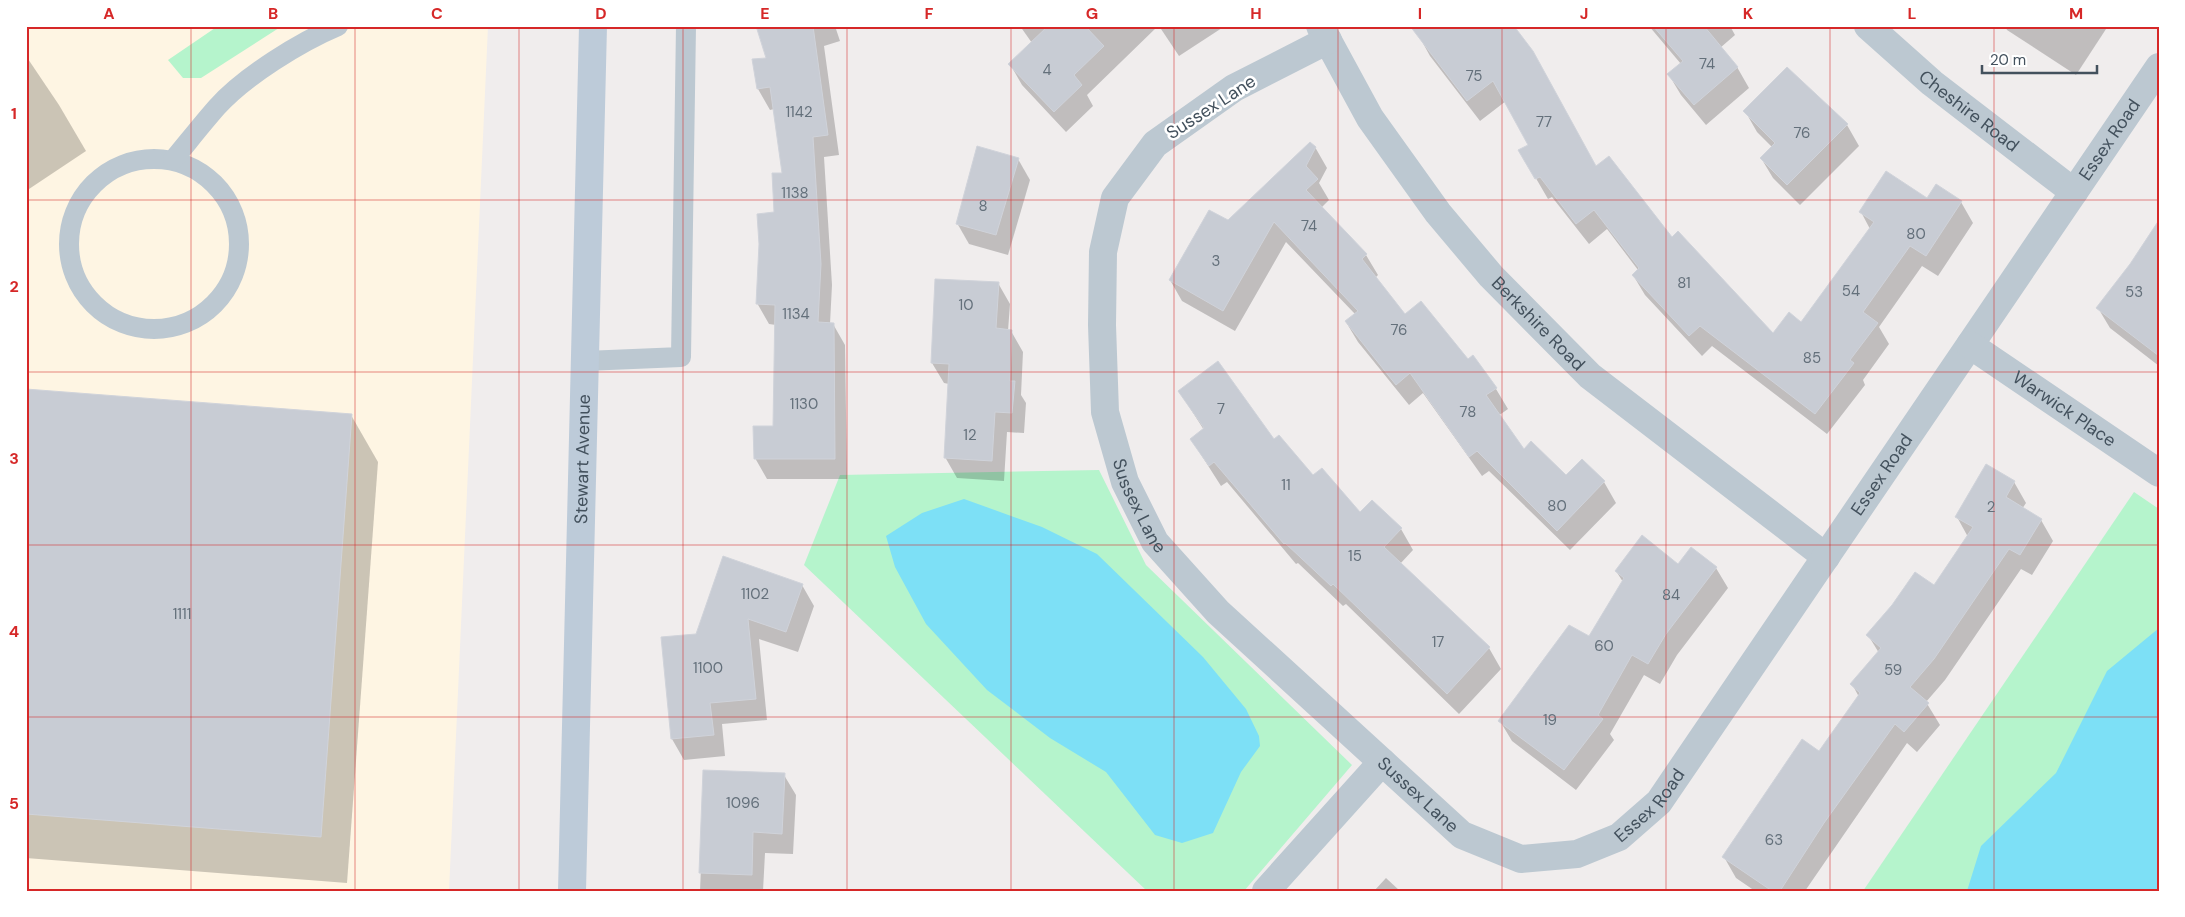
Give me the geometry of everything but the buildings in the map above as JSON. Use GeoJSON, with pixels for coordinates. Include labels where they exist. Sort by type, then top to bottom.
{"type":"FeatureCollection","features":[{"type":"Feature","properties":{"kind":"main road","name":"Stewart Avenue"},"geometry":{"type":"LineString","coordinates":[[572,891],[593,26]]}},
{"type":"Feature","properties":{"kind":"street","name":"Cheshire Road"},"geometry":{"type":"LineString","coordinates":[[1868,26],[1932,83],[2074,192]]}},
{"type":"Feature","properties":{"kind":"street","name":"Berkshire Road"},"geometry":{"type":"LineString","coordinates":[[1324,33],[1370,118],[1438,213],[1491,276],[1590,376],[1826,557]]}},
{"type":"Feature","properties":{"kind":"street","name":"Sussex Lane"},"geometry":{"type":"LineString","coordinates":[[1324,33],[1234,88],[1155,144],[1115,198],[1103,252],[1102,325],[1105,412],[1125,482],[1154,542],[1218,612],[1462,834],[1520,859],[1577,854]]}},
{"type":"Feature","properties":{"kind":"street","name":"Essex Road"},"geometry":{"type":"LineString","coordinates":[[1577,854],[1619,837],[1659,802],[2159,66]]}},
{"type":"Feature","properties":{"kind":"street","name":"Warwick Place"},"geometry":{"type":"LineString","coordinates":[[1970,345],[2159,474]]}},
{"type":"Feature","properties":{"kind":"street"},"geometry":{"type":"LineString","coordinates":[[1266,891],[1382,762]]}},
{"type":"Feature","properties":{"kind":"lane"},"geometry":{"type":"LineString","coordinates":[[173,160],[219,105],[259,70],[322,32],[338,26]]}},
{"type":"Feature","properties":{"kind":"lane"},"geometry":{"type":"LineString","coordinates":[[585,361],[681,357],[686,26]]}},
{"type":"Feature","properties":{"kind":"lane"},"geometry":{"type":"LineString","coordinates":[[146,158],[173,160],[199,172],[221,191],[234,216],[239,244],[234,272],[220,297],[199,316],[173,327],[144,329],[117,321],[94,305],[78,283],[70,256],[70,229],[79,202],[96,180],[119,165],[146,158]]}},
{"type":"Feature","properties":{"kind":"shaded area"},"geometry":{"type":"Polygon","coordinates":[[[26,26],[488,26],[449,891],[26,891],[26,26]]]}},
{"type":"Feature","properties":{"kind":"green space"},"geometry":{"type":"Polygon","coordinates":[[[218,26],[282,26],[201,78],[183,78],[168,60],[218,26]]]}},
{"type":"Feature","properties":{"kind":"green space"},"geometry":{"type":"Polygon","coordinates":[[[1099,470],[1146,565],[1352,765],[1244,891],[1147,891],[804,565],[840,475],[1099,470]]]}},
{"type":"Feature","properties":{"kind":"green space"},"geometry":{"type":"Polygon","coordinates":[[[2134,492],[2159,509],[2159,891],[1863,891],[2134,492]]]}},
{"type":"Feature","properties":{"kind":"water"},"geometry":{"type":"Polygon","coordinates":[[[964,499],[1042,527],[1097,554],[1203,657],[1246,709],[1259,736],[1260,746],[1241,772],[1213,833],[1182,843],[1155,835],[1106,772],[1050,738],[987,690],[926,624],[895,567],[886,536],[922,513],[964,499]]]}},
{"type":"Feature","properties":{"kind":"water"},"geometry":{"type":"Polygon","coordinates":[[[2159,628],[2159,891],[1967,891],[1981,846],[2056,773],[2107,671],[2159,628]]]}}]}
